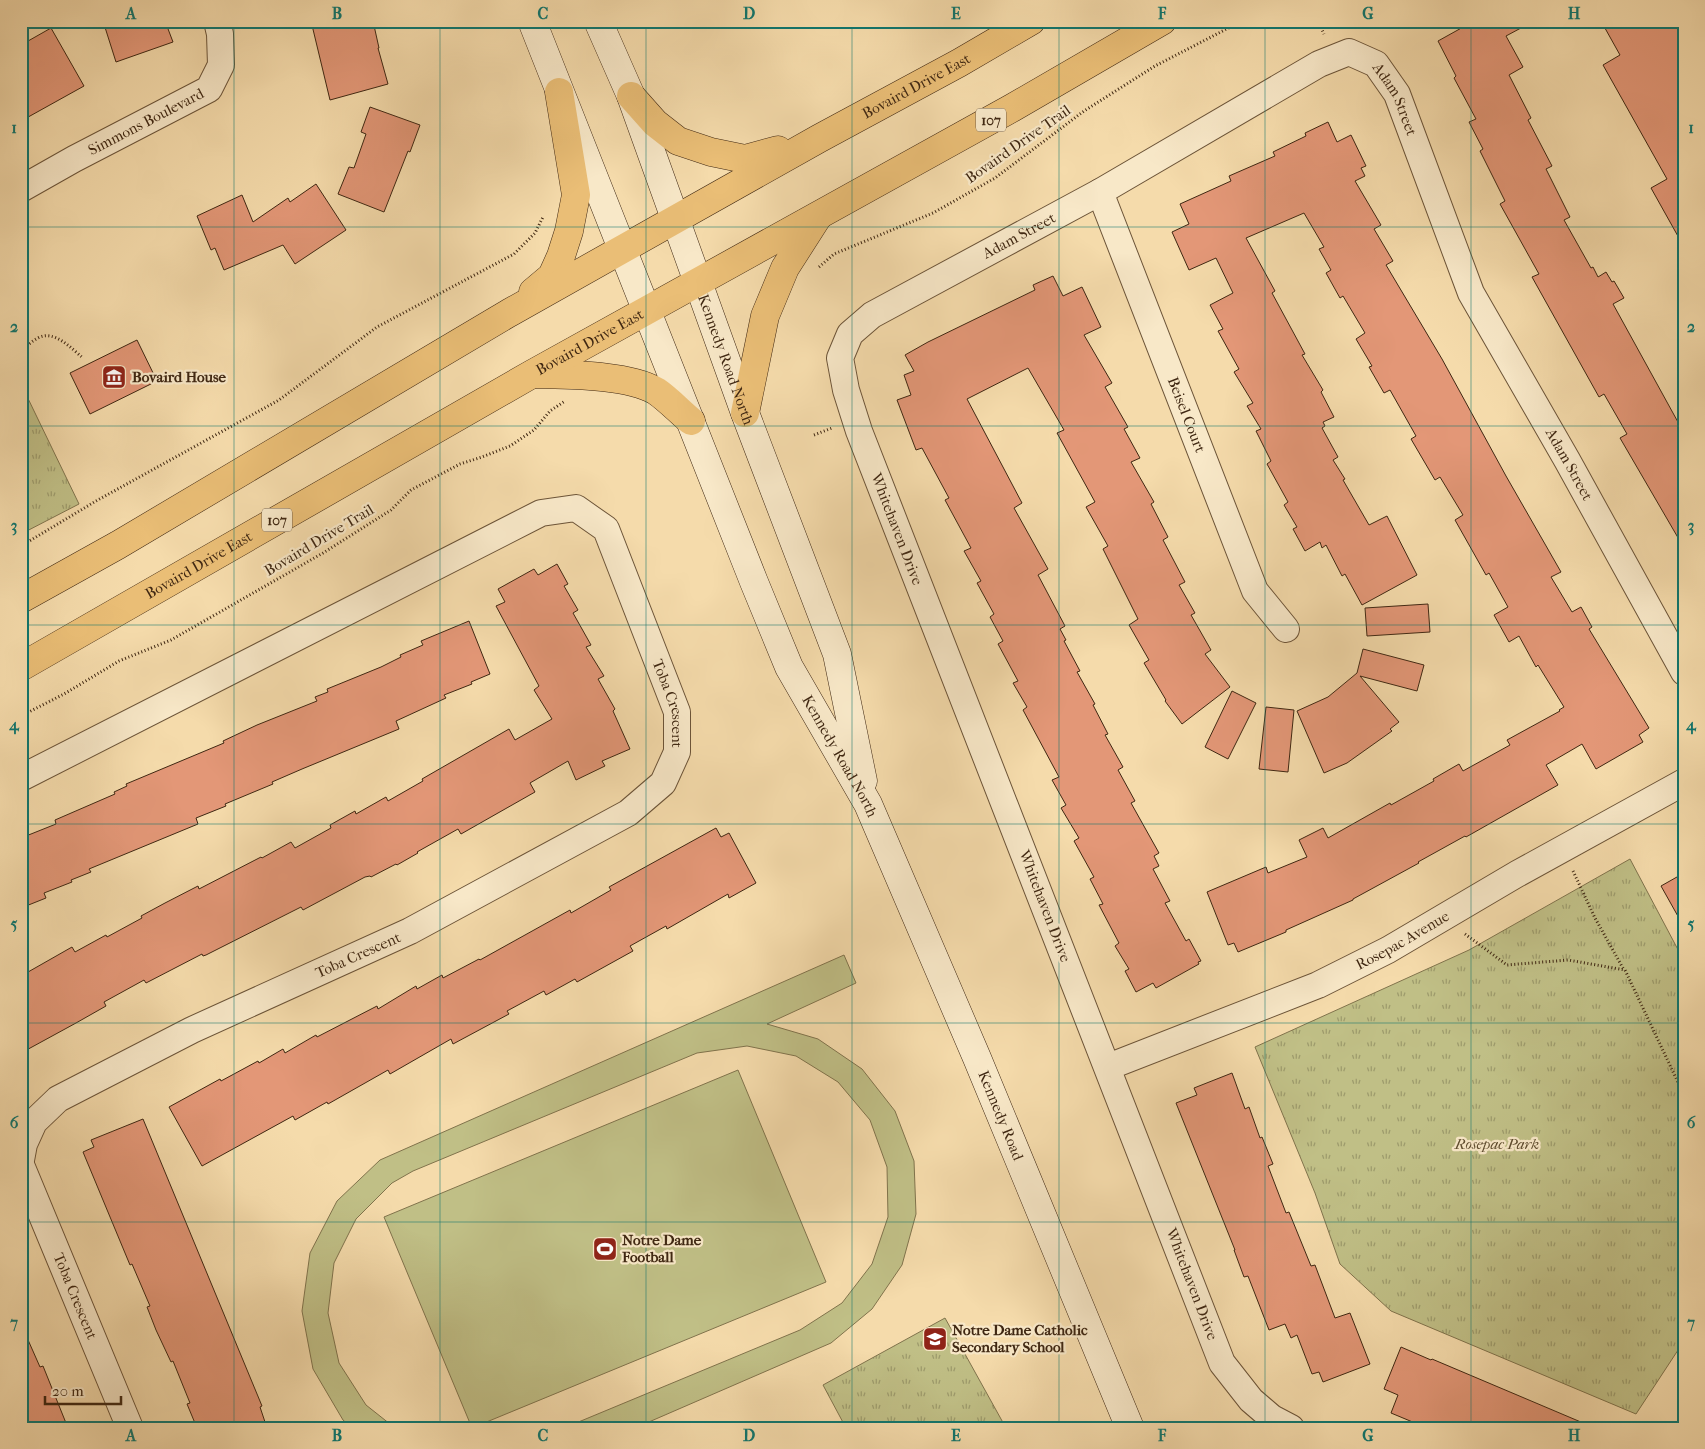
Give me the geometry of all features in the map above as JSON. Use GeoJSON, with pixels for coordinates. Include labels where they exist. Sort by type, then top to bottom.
{"type":"FeatureCollection","features":[{"type":"Feature","properties":{"kind":"main road","name":"Kennedy Road North"},"geometry":{"type":"LineString","coordinates":[[532,21],[789,667],[868,804]]}},
{"type":"Feature","properties":{"kind":"main road","name":"Kennedy Road North"},"geometry":{"type":"LineString","coordinates":[[598,21],[631,96],[744,413],[837,654],[868,804]]}},
{"type":"Feature","properties":{"kind":"main road","name":"Bovaird Drive East"},"geometry":{"type":"LineString","coordinates":[[21,599],[118,545],[509,313],[820,138],[960,63],[1031,21]]}},
{"type":"Feature","properties":{"kind":"main road","name":"Bovaird Drive East"},"geometry":{"type":"LineString","coordinates":[[21,667],[532,374],[1004,112],[1162,21]]}},
{"type":"Feature","properties":{"kind":"main road"},"geometry":{"type":"LineString","coordinates":[[509,313],[552,276],[569,231],[576,195],[559,92]]}},
{"type":"Feature","properties":{"kind":"main road"},"geometry":{"type":"LineString","coordinates":[[631,96],[655,123],[678,141],[711,152],[745,160],[820,138]]}},
{"type":"Feature","properties":{"kind":"main road"},"geometry":{"type":"LineString","coordinates":[[744,413],[765,316],[785,268],[818,215]]}},
{"type":"Feature","properties":{"kind":"main road"},"geometry":{"type":"LineString","coordinates":[[532,374],[586,376],[632,382],[656,391],[691,421]]}},
{"type":"Feature","properties":{"kind":"main road","name":"Kennedy Road"},"geometry":{"type":"LineString","coordinates":[[868,804],[971,1043],[1130,1428]]}},
{"type":"Feature","properties":{"kind":"street","name":"Simmons Boulevard"},"geometry":{"type":"LineString","coordinates":[[21,189],[74,159],[209,89],[221,65],[220,34],[217,21]]}},
{"type":"Feature","properties":{"kind":"street","name":"Adam Street"},"geometry":{"type":"LineString","coordinates":[[840,358],[850,334],[872,314],[1100,192],[1319,64],[1349,52],[1376,64],[1397,94],[1471,293],[1567,460],[1684,672]]}},
{"type":"Feature","properties":{"kind":"street","name":"Beisel Court"},"geometry":{"type":"LineString","coordinates":[[1100,192],[1255,591],[1286,630]]}},
{"type":"Feature","properties":{"kind":"street","name":"Whitehaven Drive"},"geometry":{"type":"LineString","coordinates":[[840,358],[846,390],[859,431],[1108,1066],[1222,1363],[1251,1400],[1272,1418],[1291,1428]]}},
{"type":"Feature","properties":{"kind":"street","name":"Toba Crescent"},"geometry":{"type":"LineString","coordinates":[[21,778],[541,513],[576,508],[606,529],[677,712],[677,752],[663,783],[628,814],[410,931],[192,1030],[58,1099],[34,1122],[24,1144],[21,1160]]}},
{"type":"Feature","properties":{"kind":"street","name":"Rosepac Avenue"},"geometry":{"type":"LineString","coordinates":[[1108,1066],[1318,985],[1388,950],[1443,917],[1684,782]]}},
{"type":"Feature","properties":{"kind":"street","name":"Toba Crescent"},"geometry":{"type":"LineString","coordinates":[[21,1165],[130,1428]]}},
{"type":"Feature","properties":{"kind":"path","name":"Bovaird Drive Trail"},"geometry":{"type":"LineString","coordinates":[[815,271],[834,254],[933,213],[995,178],[1084,111],[1155,66],[1242,21]]}},
{"type":"Feature","properties":{"kind":"path"},"geometry":{"type":"LineString","coordinates":[[21,546],[96,500],[279,400],[377,327],[514,254],[534,233],[544,216]]}},
{"type":"Feature","properties":{"kind":"path"},"geometry":{"type":"LineString","coordinates":[[21,350],[40,336],[53,336],[65,342],[83,358]]}},
{"type":"Feature","properties":{"kind":"path","name":"Bovaird Drive Trail"},"geometry":{"type":"LineString","coordinates":[[21,716],[119,662],[171,640],[323,553],[391,510],[411,490],[460,464],[510,446],[534,430],[550,411],[566,400]]}},
{"type":"Feature","properties":{"kind":"path"},"geometry":{"type":"LineString","coordinates":[[814,435],[839,425]]}},
{"type":"Feature","properties":{"kind":"path"},"geometry":{"type":"LineString","coordinates":[[1563,849],[1595,918],[1625,970],[1684,1095]]}},
{"type":"Feature","properties":{"kind":"path"},"geometry":{"type":"LineString","coordinates":[[1443,917],[1507,965],[1568,960],[1625,970]]}},
{"type":"Feature","properties":{"kind":"green space"},"geometry":{"type":"Polygon","coordinates":[[[21,384],[79,504],[21,534],[21,384]]]}},
{"type":"Feature","properties":{"kind":"green space","name":"Rosepac Park"},"geometry":{"type":"Polygon","coordinates":[[[1630,859],[1684,961],[1684,1341],[1636,1414],[1391,1311],[1340,1264],[1315,1193],[1255,1047],[1469,950],[1630,859]]]}},
{"type":"Feature","properties":{"kind":"green space"},"geometry":{"type":"Polygon","coordinates":[[[844,955],[856,983],[767,1024],[818,1039],[862,1069],[895,1111],[914,1161],[916,1214],[902,1265],[872,1309],[831,1343],[635,1428],[564,1428],[800,1330],[842,1303],[872,1264],[888,1217],[887,1167],[870,1120],[838,1082],[796,1056],[747,1046],[697,1053],[413,1171],[392,1183],[356,1219],[334,1263],[328,1313],[339,1363],[366,1405],[395,1428],[352,1428],[343,1420],[313,1369],[302,1311],[310,1253],[337,1201],[380,1160],[844,955]]]}},
{"type":"Feature","properties":{"kind":"green space","name":"Notre Dame Football"},"geometry":{"type":"Polygon","coordinates":[[[738,1070],[826,1282],[472,1428],[384,1217],[738,1070]]]}},
{"type":"Feature","properties":{"kind":"green space"},"geometry":{"type":"Polygon","coordinates":[[[945,1318],[1006,1428],[846,1428],[823,1385],[945,1318]]]}},
{"type":"Feature","properties":{"kind":"building"},"geometry":{"type":"Polygon","coordinates":[[[103,21],[165,21],[173,42],[116,62],[103,21]]]}},
{"type":"Feature","properties":{"kind":"building"},"geometry":{"type":"Polygon","coordinates":[[[311,21],[373,21],[388,84],[330,100],[311,21]]]}},
{"type":"Feature","properties":{"kind":"building"},"geometry":{"type":"Polygon","coordinates":[[[1474,21],[1534,21],[1506,36],[1523,67],[1509,75],[1531,118],[1528,120],[1552,166],[1546,169],[1570,217],[1564,220],[1591,268],[1593,267],[1598,277],[1606,272],[1624,298],[1613,304],[1684,433],[1684,548],[1620,438],[1627,434],[1604,394],[1599,397],[1532,277],[1539,274],[1500,204],[1505,201],[1480,151],[1483,149],[1469,122],[1476,119],[1454,78],[1456,76],[1438,41],[1474,21]]]}},
{"type":"Feature","properties":{"kind":"building"},"geometry":{"type":"Polygon","coordinates":[[[1601,21],[1684,21],[1684,247],[1651,188],[1667,179],[1603,65],[1620,55],[1601,21]]]}},
{"type":"Feature","properties":{"kind":"building"},"geometry":{"type":"Polygon","coordinates":[[[51,28],[84,86],[21,121],[21,45],[51,28]]]}},
{"type":"Feature","properties":{"kind":"building"},"geometry":{"type":"Polygon","coordinates":[[[370,107],[420,125],[384,212],[338,194],[349,167],[354,168],[366,134],[361,132],[370,107]]]}},
{"type":"Feature","properties":{"kind":"building"},"geometry":{"type":"Polygon","coordinates":[[[1328,122],[1337,142],[1351,135],[1366,166],[1361,168],[1365,176],[1355,181],[1381,225],[1374,229],[1393,261],[1386,265],[1442,359],[1561,572],[1551,577],[1572,612],[1581,607],[1592,627],[1589,629],[1649,728],[1639,735],[1643,742],[1596,769],[1582,744],[1546,765],[1558,785],[1353,900],[1286,930],[1286,932],[1238,952],[1234,943],[1228,945],[1207,892],[1266,867],[1268,873],[1307,857],[1299,840],[1323,828],[1328,838],[1434,781],[1433,779],[1459,764],[1463,771],[1510,745],[1507,740],[1564,707],[1538,665],[1536,667],[1519,636],[1509,642],[1494,615],[1508,607],[1489,573],[1486,575],[1455,520],[1463,515],[1440,477],[1435,480],[1411,439],[1416,436],[1390,390],[1384,393],[1369,367],[1372,366],[1356,339],[1365,333],[1343,296],[1340,298],[1326,273],[1331,270],[1319,249],[1324,247],[1304,213],[1246,238],[1275,291],[1272,293],[1305,354],[1302,355],[1323,390],[1321,392],[1334,417],[1323,422],[1325,426],[1322,428],[1338,457],[1333,460],[1345,479],[1343,480],[1369,525],[1387,516],[1417,575],[1362,605],[1345,574],[1342,576],[1326,545],[1322,548],[1320,542],[1305,551],[1293,529],[1297,527],[1284,505],[1288,502],[1267,464],[1271,461],[1256,431],[1261,429],[1247,406],[1253,403],[1234,372],[1239,369],[1218,331],[1223,329],[1210,305],[1233,293],[1216,258],[1189,270],[1172,232],[1189,224],[1180,204],[1231,181],[1229,176],[1275,156],[1273,152],[1306,136],[1305,133],[1328,122]]]}},
{"type":"Feature","properties":{"kind":"building"},"geometry":{"type":"Polygon","coordinates":[[[316,184],[346,230],[295,264],[283,245],[224,270],[215,248],[211,250],[197,216],[242,195],[253,222],[288,198],[290,202],[316,184]]]}},
{"type":"Feature","properties":{"kind":"building"},"geometry":{"type":"Polygon","coordinates":[[[1053,276],[1063,296],[1082,287],[1101,327],[1084,335],[1112,383],[1105,387],[1128,427],[1124,429],[1140,458],[1131,462],[1154,502],[1151,504],[1168,537],[1163,540],[1185,582],[1179,585],[1195,613],[1191,615],[1211,650],[1205,654],[1230,687],[1182,724],[1165,701],[1144,663],[1149,660],[1129,625],[1138,619],[1103,549],[1108,546],[1086,507],[1095,502],[1057,433],[1064,430],[1028,368],[967,399],[1022,503],[1014,508],[1048,569],[1038,575],[1065,626],[1060,629],[1066,640],[1064,641],[1080,671],[1077,672],[1095,704],[1093,705],[1108,734],[1105,735],[1123,767],[1118,770],[1135,801],[1131,803],[1159,853],[1154,856],[1159,866],[1153,869],[1170,901],[1165,903],[1186,941],[1189,939],[1201,961],[1198,962],[1199,964],[1156,988],[1153,983],[1136,992],[1125,971],[1129,969],[1115,946],[1119,943],[1099,905],[1103,904],[1090,879],[1094,877],[1074,841],[1079,838],[1061,808],[1066,805],[1052,780],[1059,777],[1023,710],[1027,707],[1013,683],[1018,681],[998,644],[1003,641],[990,617],[994,614],[977,583],[981,581],[964,551],[971,548],[945,500],[949,498],[922,448],[916,450],[897,400],[911,395],[904,375],[914,371],[905,355],[1035,290],[1033,285],[1053,276]]]}},
{"type":"Feature","properties":{"kind":"building","name":"Bovaird House"},"geometry":{"type":"Polygon","coordinates":[[[137,340],[157,381],[90,414],[70,373],[137,340]]]}},
{"type":"Feature","properties":{"kind":"building"},"geometry":{"type":"Polygon","coordinates":[[[557,564],[568,584],[564,586],[578,610],[573,613],[591,645],[586,647],[604,676],[598,679],[615,709],[613,711],[630,749],[602,761],[605,766],[576,780],[568,761],[530,783],[535,792],[461,834],[458,829],[397,865],[371,877],[365,877],[303,910],[301,907],[146,983],[144,980],[104,1002],[106,1006],[21,1053],[21,976],[72,947],[75,952],[106,935],[107,937],[165,903],[198,886],[199,889],[291,842],[295,848],[331,828],[330,825],[355,811],[356,814],[386,797],[388,801],[423,781],[422,779],[509,729],[515,740],[552,719],[534,690],[539,686],[496,606],[505,602],[498,589],[534,569],[538,575],[557,564]]]}},
{"type":"Feature","properties":{"kind":"building"},"geometry":{"type":"Polygon","coordinates":[[[1428,604],[1430,632],[1367,636],[1365,608],[1428,604]]]}},
{"type":"Feature","properties":{"kind":"building"},"geometry":{"type":"Polygon","coordinates":[[[469,621],[490,674],[471,682],[472,684],[444,695],[446,698],[396,721],[399,729],[302,769],[272,782],[273,784],[225,804],[226,806],[196,818],[198,824],[89,869],[91,872],[44,893],[46,898],[21,908],[21,838],[56,824],[55,820],[115,794],[114,792],[127,786],[126,784],[224,743],[223,741],[257,725],[317,701],[315,697],[328,692],[327,689],[381,667],[401,657],[400,655],[423,645],[421,641],[469,621]]]}},
{"type":"Feature","properties":{"kind":"building"},"geometry":{"type":"Polygon","coordinates":[[[1363,649],[1424,665],[1417,691],[1360,676],[1399,722],[1390,729],[1392,731],[1347,763],[1324,773],[1297,711],[1328,697],[1357,673],[1363,649]]]}},
{"type":"Feature","properties":{"kind":"building"},"geometry":{"type":"Polygon","coordinates":[[[1232,691],[1256,703],[1228,759],[1205,747],[1232,691]]]}},
{"type":"Feature","properties":{"kind":"building"},"geometry":{"type":"Polygon","coordinates":[[[1266,707],[1294,710],[1288,772],[1259,769],[1266,707]]]}},
{"type":"Feature","properties":{"kind":"building"},"geometry":{"type":"Polygon","coordinates":[[[716,828],[721,837],[729,833],[756,883],[729,898],[728,894],[667,929],[666,926],[630,946],[633,951],[577,982],[575,979],[546,995],[544,991],[507,1011],[509,1014],[453,1044],[451,1039],[390,1074],[388,1070],[328,1104],[327,1102],[295,1120],[293,1116],[202,1166],[169,1107],[220,1079],[221,1081],[258,1061],[259,1063],[283,1049],[285,1053],[316,1035],[317,1037],[377,1006],[378,1009],[416,986],[417,989],[442,975],[443,978],[480,960],[570,910],[571,913],[611,890],[609,887],[716,828]]]}},
{"type":"Feature","properties":{"kind":"building"},"geometry":{"type":"Polygon","coordinates":[[[1684,873],[1684,927],[1661,886],[1684,873]]]}},
{"type":"Feature","properties":{"kind":"building"},"geometry":{"type":"Polygon","coordinates":[[[1232,1073],[1245,1109],[1249,1107],[1260,1138],[1262,1137],[1273,1164],[1268,1166],[1286,1213],[1289,1212],[1311,1266],[1315,1265],[1335,1318],[1350,1313],[1370,1364],[1323,1382],[1319,1372],[1312,1374],[1297,1335],[1291,1338],[1285,1324],[1269,1330],[1248,1276],[1244,1277],[1176,1103],[1197,1095],[1194,1088],[1232,1073]]]}},
{"type":"Feature","properties":{"kind":"building"},"geometry":{"type":"Polygon","coordinates":[[[143,1119],[262,1406],[260,1407],[267,1428],[197,1428],[187,1404],[190,1403],[173,1361],[171,1362],[156,1330],[147,1307],[150,1306],[132,1264],[130,1265],[83,1152],[94,1147],[91,1140],[143,1119]]]}},
{"type":"Feature","properties":{"kind":"building"},"geometry":{"type":"Polygon","coordinates":[[[21,1324],[40,1367],[43,1366],[68,1428],[21,1428],[21,1324]]]}},
{"type":"Feature","properties":{"kind":"building"},"geometry":{"type":"Polygon","coordinates":[[[1401,1347],[1595,1428],[1427,1428],[1391,1413],[1398,1395],[1384,1389],[1401,1347]]]}},
{"type":"Feature","properties":{"kind":"place","name":"Bovaird House"},"geometry":{"type":"Point","coordinates":[114,377]}},
{"type":"Feature","properties":{"kind":"place","name":"Notre Dame Football"},"geometry":{"type":"Point","coordinates":[605,1249]}},
{"type":"Feature","properties":{"kind":"place","name":"Notre Dame Catholic Secondary School"},"geometry":{"type":"Point","coordinates":[935,1339]}}]}
